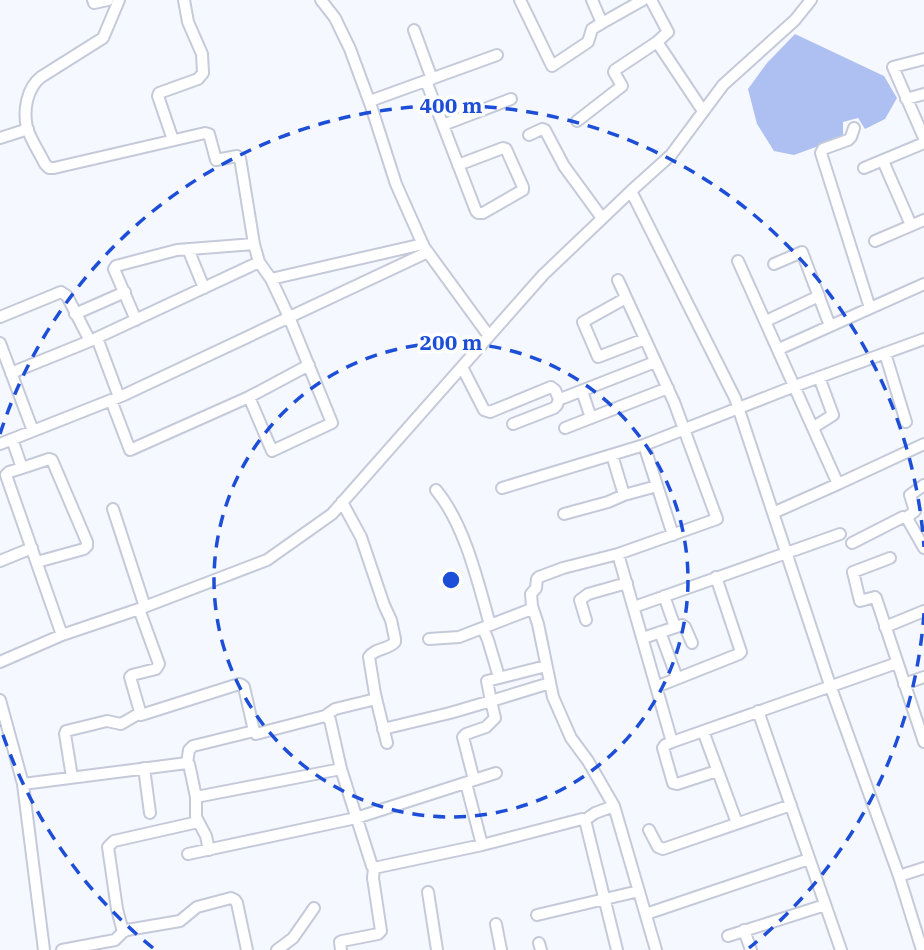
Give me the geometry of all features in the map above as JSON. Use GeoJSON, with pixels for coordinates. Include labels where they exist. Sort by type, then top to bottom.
{"type":"FeatureCollection","features":[{"type":"Feature","properties":{"kind":"street"},"geometry":{"type":"LineString","coordinates":[[93,0],[96,3],[108,0]]}},
{"type":"Feature","properties":{"kind":"street"},"geometry":{"type":"LineString","coordinates":[[119,0],[103,38],[34,82],[27,101],[27,129],[49,168],[205,133],[211,137],[216,160],[237,156],[240,158],[254,244],[260,262],[289,317],[332,421],[331,425],[272,451],[249,397]]}},
{"type":"Feature","properties":{"kind":"street"},"geometry":{"type":"LineString","coordinates":[[173,140],[159,93],[198,79],[203,73],[202,54],[188,22],[184,0]]}},
{"type":"Feature","properties":{"kind":"street"},"geometry":{"type":"LineString","coordinates":[[321,0],[335,18],[350,49],[370,101],[396,184],[425,248],[489,336]]}},
{"type":"Feature","properties":{"kind":"street"},"geometry":{"type":"LineString","coordinates":[[520,0],[552,66],[588,42],[592,29],[643,0]]}},
{"type":"Feature","properties":{"kind":"street"},"geometry":{"type":"LineString","coordinates":[[592,0],[602,23]]}},
{"type":"Feature","properties":{"kind":"street"},"geometry":{"type":"LineString","coordinates":[[578,121],[622,87],[615,70],[668,32],[652,0]]}},
{"type":"Feature","properties":{"kind":"street"},"geometry":{"type":"LineString","coordinates":[[0,662],[62,635],[142,608],[267,560],[332,514],[543,275],[671,156],[723,85],[795,20],[811,0]]}},
{"type":"Feature","properties":{"kind":"street"},"geometry":{"type":"LineString","coordinates":[[414,30],[443,125],[458,165],[478,213],[483,213],[523,190],[508,151],[503,148],[458,165]]}},
{"type":"Feature","properties":{"kind":"street"},"geometry":{"type":"LineString","coordinates":[[657,42],[703,111]]}},
{"type":"Feature","properties":{"kind":"street"},"geometry":{"type":"LineString","coordinates":[[370,101],[497,55]]}},
{"type":"Feature","properties":{"kind":"street"},"geometry":{"type":"LineString","coordinates":[[864,168],[924,140],[893,67],[924,58]]}},
{"type":"Feature","properties":{"kind":"street"},"geometry":{"type":"LineString","coordinates":[[906,99],[924,94]]}},
{"type":"Feature","properties":{"kind":"street"},"geometry":{"type":"LineString","coordinates":[[443,125],[511,99]]}},
{"type":"Feature","properties":{"kind":"street"},"geometry":{"type":"LineString","coordinates":[[854,128],[851,137],[822,149],[821,153],[870,308]]}},
{"type":"Feature","properties":{"kind":"street"},"geometry":{"type":"LineString","coordinates":[[0,138],[27,129]]}},
{"type":"Feature","properties":{"kind":"street"},"geometry":{"type":"LineString","coordinates":[[529,135],[545,130],[564,166],[602,218]]}},
{"type":"Feature","properties":{"kind":"street"},"geometry":{"type":"LineString","coordinates":[[883,161],[911,226]]}},
{"type":"Feature","properties":{"kind":"street"},"geometry":{"type":"LineString","coordinates":[[631,191],[735,398],[830,685],[899,876],[922,950]]}},
{"type":"Feature","properties":{"kind":"street"},"geometry":{"type":"LineString","coordinates":[[875,241],[924,220]]}},
{"type":"Feature","properties":{"kind":"street"},"geometry":{"type":"LineString","coordinates":[[136,320],[114,269],[116,265],[177,250],[254,244]]}},
{"type":"Feature","properties":{"kind":"street"},"geometry":{"type":"LineString","coordinates":[[271,279],[425,248]]}},
{"type":"Feature","properties":{"kind":"street"},"geometry":{"type":"LineString","coordinates":[[0,444],[115,399],[289,317],[425,248]]}},
{"type":"Feature","properties":{"kind":"street"},"geometry":{"type":"LineString","coordinates":[[188,249],[204,288]]}},
{"type":"Feature","properties":{"kind":"street"},"geometry":{"type":"LineString","coordinates":[[774,264],[802,252],[830,326]]}},
{"type":"Feature","properties":{"kind":"street"},"geometry":{"type":"LineString","coordinates":[[738,261],[838,484]]}},
{"type":"Feature","properties":{"kind":"street"},"geometry":{"type":"LineString","coordinates":[[11,373],[93,340],[260,262]]}},
{"type":"Feature","properties":{"kind":"street"},"geometry":{"type":"LineString","coordinates":[[618,280],[668,388],[718,518],[618,554],[539,577],[531,594],[553,697],[569,735],[588,761],[614,806],[656,950]]}},
{"type":"Feature","properties":{"kind":"street"},"geometry":{"type":"LineString","coordinates":[[779,349],[924,284]]}},
{"type":"Feature","properties":{"kind":"street"},"geometry":{"type":"LineString","coordinates":[[0,317],[61,292],[67,296],[75,314],[93,340],[130,450],[249,397],[309,365]]}},
{"type":"Feature","properties":{"kind":"street"},"geometry":{"type":"LineString","coordinates":[[75,314],[125,292]]}},
{"type":"Feature","properties":{"kind":"street"},"geometry":{"type":"LineString","coordinates":[[765,321],[819,296]]}},
{"type":"Feature","properties":{"kind":"street"},"geometry":{"type":"LineString","coordinates":[[626,298],[583,322],[598,357],[645,339]]}},
{"type":"Feature","properties":{"kind":"street"},"geometry":{"type":"LineString","coordinates":[[502,488],[643,445],[924,339]]}},
{"type":"Feature","properties":{"kind":"street"},"geometry":{"type":"LineString","coordinates":[[0,343],[33,431]]}},
{"type":"Feature","properties":{"kind":"street"},"geometry":{"type":"LineString","coordinates":[[885,353],[906,422]]}},
{"type":"Feature","properties":{"kind":"street"},"geometry":{"type":"LineString","coordinates":[[559,399],[656,362]]}},
{"type":"Feature","properties":{"kind":"street"},"geometry":{"type":"LineString","coordinates":[[462,367],[487,412],[551,387],[555,390],[559,399],[554,408],[513,425]]}},
{"type":"Feature","properties":{"kind":"street"},"geometry":{"type":"LineString","coordinates":[[814,427],[834,413],[819,377]]}},
{"type":"Feature","properties":{"kind":"street"},"geometry":{"type":"LineString","coordinates":[[565,428],[668,388]]}},
{"type":"Feature","properties":{"kind":"street"},"geometry":{"type":"LineString","coordinates":[[582,390],[591,418]]}},
{"type":"Feature","properties":{"kind":"street"},"geometry":{"type":"LineString","coordinates":[[12,439],[22,468]]}},
{"type":"Feature","properties":{"kind":"street"},"geometry":{"type":"LineString","coordinates":[[773,513],[924,444]]}},
{"type":"Feature","properties":{"kind":"street"},"geometry":{"type":"LineString","coordinates":[[643,445],[673,535]]}},
{"type":"Feature","properties":{"kind":"street"},"geometry":{"type":"LineString","coordinates":[[612,455],[624,495]]}},
{"type":"Feature","properties":{"kind":"street"},"geometry":{"type":"LineString","coordinates":[[37,562],[87,546],[52,460],[49,459],[3,476],[32,548],[62,635]]}},
{"type":"Feature","properties":{"kind":"street"},"geometry":{"type":"LineString","coordinates":[[852,543],[903,517],[906,518],[915,511],[910,495],[924,485]]}},
{"type":"Feature","properties":{"kind":"street"},"geometry":{"type":"LineString","coordinates":[[564,514],[657,486]]}},
{"type":"Feature","properties":{"kind":"street"},"geometry":{"type":"LineString","coordinates":[[436,490],[448,505],[463,539],[499,677]]}},
{"type":"Feature","properties":{"kind":"street"},"geometry":{"type":"LineString","coordinates":[[342,502],[361,537],[396,639],[392,646],[370,654],[369,657],[387,743]]}},
{"type":"Feature","properties":{"kind":"street"},"geometry":{"type":"LineString","coordinates":[[113,509],[159,664],[156,668],[130,677],[140,713],[144,716],[242,685],[254,731],[259,735],[325,716],[335,709],[376,699]]}},
{"type":"Feature","properties":{"kind":"street"},"geometry":{"type":"LineString","coordinates":[[906,518],[924,548]]}},
{"type":"Feature","properties":{"kind":"street"},"geometry":{"type":"LineString","coordinates":[[634,607],[839,534]]}},
{"type":"Feature","properties":{"kind":"street"},"geometry":{"type":"LineString","coordinates":[[0,561],[32,548]]}},
{"type":"Feature","properties":{"kind":"street"},"geometry":{"type":"LineString","coordinates":[[618,554],[671,742]]}},
{"type":"Feature","properties":{"kind":"street"},"geometry":{"type":"LineString","coordinates":[[890,558],[853,572],[860,601],[876,597],[904,684],[921,722],[924,743]]}},
{"type":"Feature","properties":{"kind":"street"},"geometry":{"type":"LineString","coordinates":[[656,687],[741,652],[716,578]]}},
{"type":"Feature","properties":{"kind":"street"},"geometry":{"type":"LineString","coordinates":[[586,620],[580,600],[588,594],[627,583]]}},
{"type":"Feature","properties":{"kind":"street"},"geometry":{"type":"LineString","coordinates":[[664,596],[676,627]]}},
{"type":"Feature","properties":{"kind":"street"},"geometry":{"type":"LineString","coordinates":[[429,639],[459,637],[529,610],[532,606]]}},
{"type":"Feature","properties":{"kind":"street"},"geometry":{"type":"LineString","coordinates":[[886,627],[924,611]]}},
{"type":"Feature","properties":{"kind":"street"},"geometry":{"type":"LineString","coordinates":[[643,638],[682,625],[692,643]]}},
{"type":"Feature","properties":{"kind":"street"},"geometry":{"type":"LineString","coordinates":[[660,632],[677,678]]}},
{"type":"Feature","properties":{"kind":"street"},"geometry":{"type":"LineString","coordinates":[[717,771],[674,785],[663,748],[671,742],[897,663]]}},
{"type":"Feature","properties":{"kind":"street"},"geometry":{"type":"LineString","coordinates":[[482,845],[463,737],[486,727],[495,718],[487,681],[546,666]]}},
{"type":"Feature","properties":{"kind":"street"},"geometry":{"type":"LineString","coordinates":[[904,684],[924,677]]}},
{"type":"Feature","properties":{"kind":"street"},"geometry":{"type":"LineString","coordinates":[[383,729],[450,713],[550,683]]}},
{"type":"Feature","properties":{"kind":"street"},"geometry":{"type":"LineString","coordinates":[[0,700],[23,784],[44,950]]}},
{"type":"Feature","properties":{"kind":"street"},"geometry":{"type":"LineString","coordinates":[[758,711],[841,950]]}},
{"type":"Feature","properties":{"kind":"street"},"geometry":{"type":"LineString","coordinates":[[72,777],[66,732],[107,720],[121,724],[140,713]]}},
{"type":"Feature","properties":{"kind":"street"},"geometry":{"type":"LineString","coordinates":[[325,716],[330,720],[341,769],[374,868],[381,931],[342,941],[341,950]]}},
{"type":"Feature","properties":{"kind":"street"},"geometry":{"type":"LineString","coordinates":[[209,850],[206,836],[198,821],[196,797],[187,762],[189,750],[193,746],[254,731]]}},
{"type":"Feature","properties":{"kind":"street"},"geometry":{"type":"LineString","coordinates":[[703,731],[737,824]]}},
{"type":"Feature","properties":{"kind":"street"},"geometry":{"type":"LineString","coordinates":[[23,784],[187,762]]}},
{"type":"Feature","properties":{"kind":"street"},"geometry":{"type":"LineString","coordinates":[[144,768],[150,813]]}},
{"type":"Feature","properties":{"kind":"street"},"geometry":{"type":"LineString","coordinates":[[196,797],[341,769]]}},
{"type":"Feature","properties":{"kind":"street"},"geometry":{"type":"LineString","coordinates":[[188,855],[356,818],[496,773]]}},
{"type":"Feature","properties":{"kind":"street"},"geometry":{"type":"LineString","coordinates":[[649,830],[658,847],[663,849],[791,805]]}},
{"type":"Feature","properties":{"kind":"street"},"geometry":{"type":"LineString","coordinates":[[374,868],[585,820],[614,806]]}},
{"type":"Feature","properties":{"kind":"street"},"geometry":{"type":"LineString","coordinates":[[585,820],[617,950]]}},
{"type":"Feature","properties":{"kind":"street"},"geometry":{"type":"LineString","coordinates":[[123,932],[117,909],[108,847],[110,844],[198,821]]}},
{"type":"Feature","properties":{"kind":"street"},"geometry":{"type":"LineString","coordinates":[[646,914],[809,859]]}},
{"type":"Feature","properties":{"kind":"street"},"geometry":{"type":"LineString","coordinates":[[899,876],[924,867]]}},
{"type":"Feature","properties":{"kind":"street"},"geometry":{"type":"LineString","coordinates":[[537,915],[639,891]]}},
{"type":"Feature","properties":{"kind":"street"},"geometry":{"type":"LineString","coordinates":[[428,892],[437,950]]}},
{"type":"Feature","properties":{"kind":"street"},"geometry":{"type":"LineString","coordinates":[[62,950],[115,940],[123,932],[180,921],[197,907],[232,898],[237,903],[247,950]]}},
{"type":"Feature","properties":{"kind":"street"},"geometry":{"type":"LineString","coordinates":[[728,936],[825,905]]}},
{"type":"Feature","properties":{"kind":"street"},"geometry":{"type":"LineString","coordinates":[[277,950],[293,938],[314,908]]}},
{"type":"Feature","properties":{"kind":"street"},"geometry":{"type":"LineString","coordinates":[[496,924],[501,950]]}},
{"type":"Feature","properties":{"kind":"street"},"geometry":{"type":"LineString","coordinates":[[744,930],[751,950]]}},
{"type":"Feature","properties":{"kind":"water"},"geometry":{"type":"Polygon","coordinates":[[[795,34],[884,76],[897,98],[885,119],[865,129],[858,118],[843,122],[843,137],[794,155],[774,151],[757,124],[748,89],[767,63],[795,34]]]}}]}
